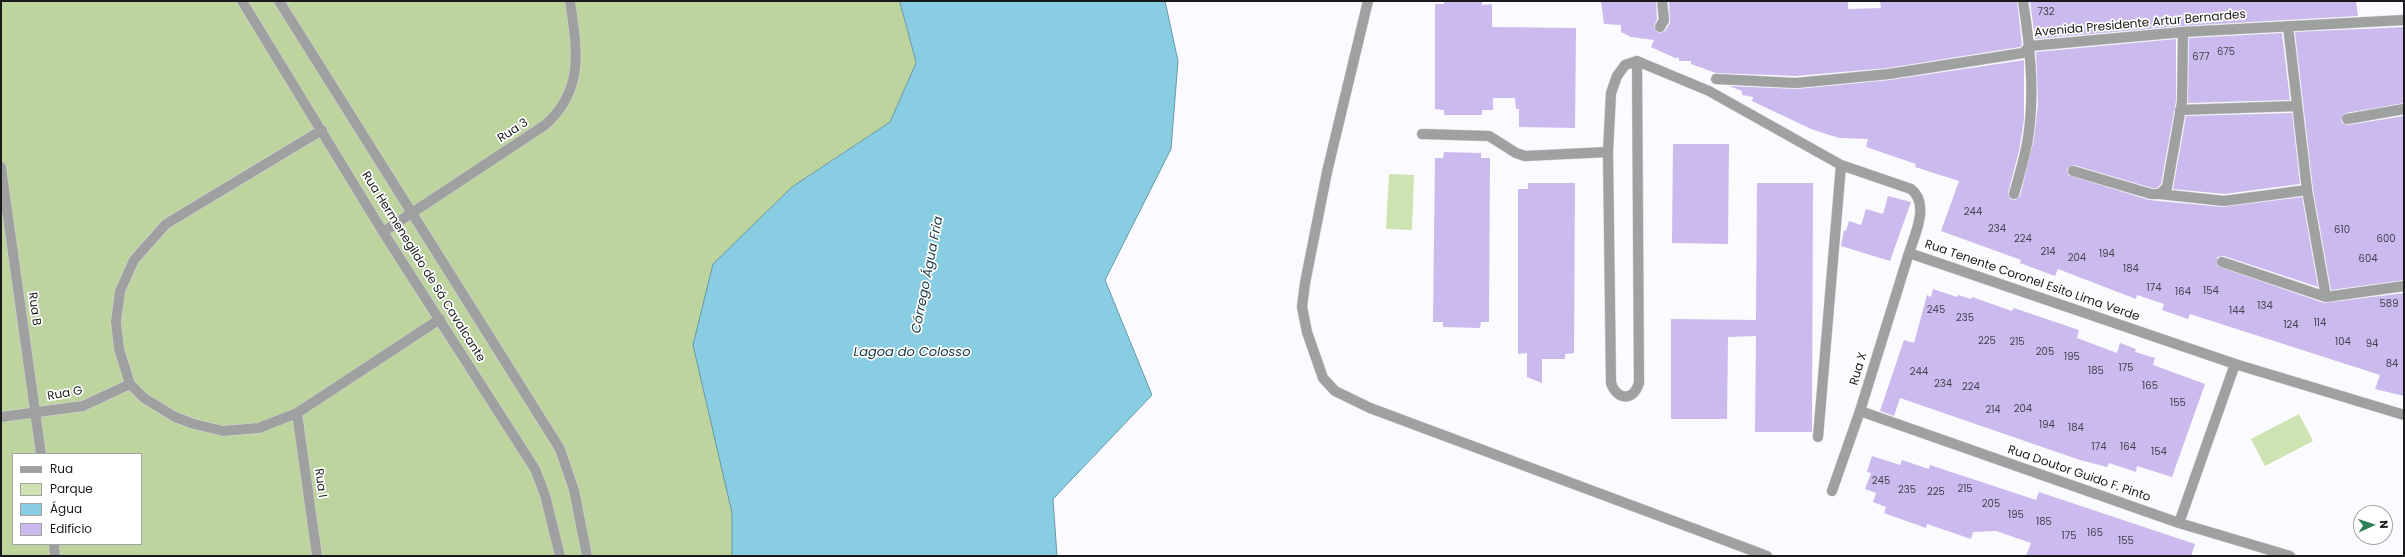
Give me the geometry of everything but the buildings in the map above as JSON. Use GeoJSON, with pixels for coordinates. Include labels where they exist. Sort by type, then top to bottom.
{"type":"FeatureCollection","features":[{"type":"Feature","properties":{"kind":"street","name":"Rua Hermenegildo de Sá Cavalcante"},"geometry":{"type":"LineString","coordinates":[[242,1],[383,232],[535,469],[545,495],[560,556]]}},
{"type":"Feature","properties":{"kind":"street","name":"Rua Hermenegildo de Sá Cavalcante"},"geometry":{"type":"LineString","coordinates":[[279,1],[413,212],[560,449],[574,490],[586,556]]}},
{"type":"Feature","properties":{"kind":"street","name":"Rua 3"},"geometry":{"type":"LineString","coordinates":[[383,232],[554,117],[566,100],[576,67],[570,1]]}},
{"type":"Feature","properties":{"kind":"street"},"geometry":{"type":"LineString","coordinates":[[1368,1],[1327,172],[1305,283],[1302,307],[1307,332],[1323,378],[1335,391],[1370,408],[1766,556]]}},
{"type":"Feature","properties":{"kind":"street"},"geometry":{"type":"LineString","coordinates":[[1660,27],[1664,20],[1662,1]]}},
{"type":"Feature","properties":{"kind":"street"},"geometry":{"type":"LineString","coordinates":[[2014,194],[2025,155],[2030,128],[2030,46],[2023,1]]}},
{"type":"Feature","properties":{"kind":"street","name":"Avenida Presidente Artur Bernardes"},"geometry":{"type":"LineString","coordinates":[[1716,79],[1796,83],[1889,74],[2023,53],[2030,46],[2183,32],[2404,20]]}},
{"type":"Feature","properties":{"kind":"street"},"geometry":{"type":"LineString","coordinates":[[2288,26],[2307,190],[2326,297]]}},
{"type":"Feature","properties":{"kind":"street"},"geometry":{"type":"LineString","coordinates":[[2160,194],[2168,184],[2180,110],[2183,72],[2183,32]]}},
{"type":"Feature","properties":{"kind":"street"},"geometry":{"type":"LineString","coordinates":[[1637,61],[1639,383],[1636,391],[1630,396],[1620,396],[1614,392],[1611,383],[1608,152],[1611,93],[1617,76],[1625,65],[1637,61]]}},
{"type":"Feature","properties":{"kind":"street","name":"Rua Tenente Coronel Esito Lima Verde"},"geometry":{"type":"LineString","coordinates":[[1637,61],[1709,91],[1841,165],[1911,189],[1917,194],[1921,209],[1909,253],[2235,364],[2404,414]]}},
{"type":"Feature","properties":{"kind":"street"},"geometry":{"type":"LineString","coordinates":[[2180,110],[2297,106]]}},
{"type":"Feature","properties":{"kind":"street"},"geometry":{"type":"LineString","coordinates":[[2346,119],[2404,109]]}},
{"type":"Feature","properties":{"kind":"street"},"geometry":{"type":"LineString","coordinates":[[322,130],[166,224],[134,260],[120,291],[116,322],[119,349],[130,384],[144,398],[175,416],[211,428],[238,431],[259,428],[297,413],[440,319]]}},
{"type":"Feature","properties":{"kind":"street"},"geometry":{"type":"LineString","coordinates":[[1422,134],[1489,136],[1516,154],[1525,156],[1608,152]]}},
{"type":"Feature","properties":{"kind":"street"},"geometry":{"type":"LineString","coordinates":[[1818,437],[1841,165]]}},
{"type":"Feature","properties":{"kind":"street","name":"Rua B"},"geometry":{"type":"LineString","coordinates":[[1,167],[41,453]]}},
{"type":"Feature","properties":{"kind":"street"},"geometry":{"type":"LineString","coordinates":[[2073,171],[2142,192],[2224,201],[2307,190]]}},
{"type":"Feature","properties":{"kind":"street","name":"Rua X"},"geometry":{"type":"LineString","coordinates":[[1832,491],[1860,411],[1909,253]]}},
{"type":"Feature","properties":{"kind":"street"},"geometry":{"type":"LineString","coordinates":[[2222,262],[2326,297],[2404,286]]}},
{"type":"Feature","properties":{"kind":"street"},"geometry":{"type":"LineString","coordinates":[[2179,523],[2235,364]]}},
{"type":"Feature","properties":{"kind":"street","name":"Rua G"},"geometry":{"type":"LineString","coordinates":[[1,417],[83,406],[130,384]]}},
{"type":"Feature","properties":{"kind":"street","name":"Rua Doutor Guido F. Pinto"},"geometry":{"type":"LineString","coordinates":[[1860,411],[2179,523],[2290,556]]}},
{"type":"Feature","properties":{"kind":"street","name":"Rua I"},"geometry":{"type":"LineString","coordinates":[[297,413],[317,556]]}},
{"type":"Feature","properties":{"kind":"street"},"geometry":{"type":"LineString","coordinates":[[54,545],[55,556]]}},
{"type":"Feature","properties":{"kind":"green space"},"geometry":{"type":"Polygon","coordinates":[[[1,1],[900,1],[916,63],[890,122],[792,187],[732,513],[732,556],[1,556],[1,1]]]}},
{"type":"Feature","properties":{"kind":"green space"},"geometry":{"type":"Polygon","coordinates":[[[1389,174],[1414,175],[1412,230],[1386,229],[1389,174]]]}},
{"type":"Feature","properties":{"kind":"green space"},"geometry":{"type":"Polygon","coordinates":[[[2299,414],[2313,441],[2265,466],[2251,439],[2299,414]]]}},
{"type":"Feature","properties":{"kind":"water","name":"Lagoa do Colosso"},"geometry":{"type":"Polygon","coordinates":[[[900,1],[1165,1],[1178,61],[1171,149],[1105,280],[1152,395],[1053,499],[1057,556],[732,556],[732,513],[693,345],[713,264],[792,187],[890,122],[916,63],[900,1]]]}},
{"type":"Feature","properties":{"kind":"water label","name":"Córrego Água Fria"},"geometry":{"type":"Point","coordinates":[928,275]}}]}
